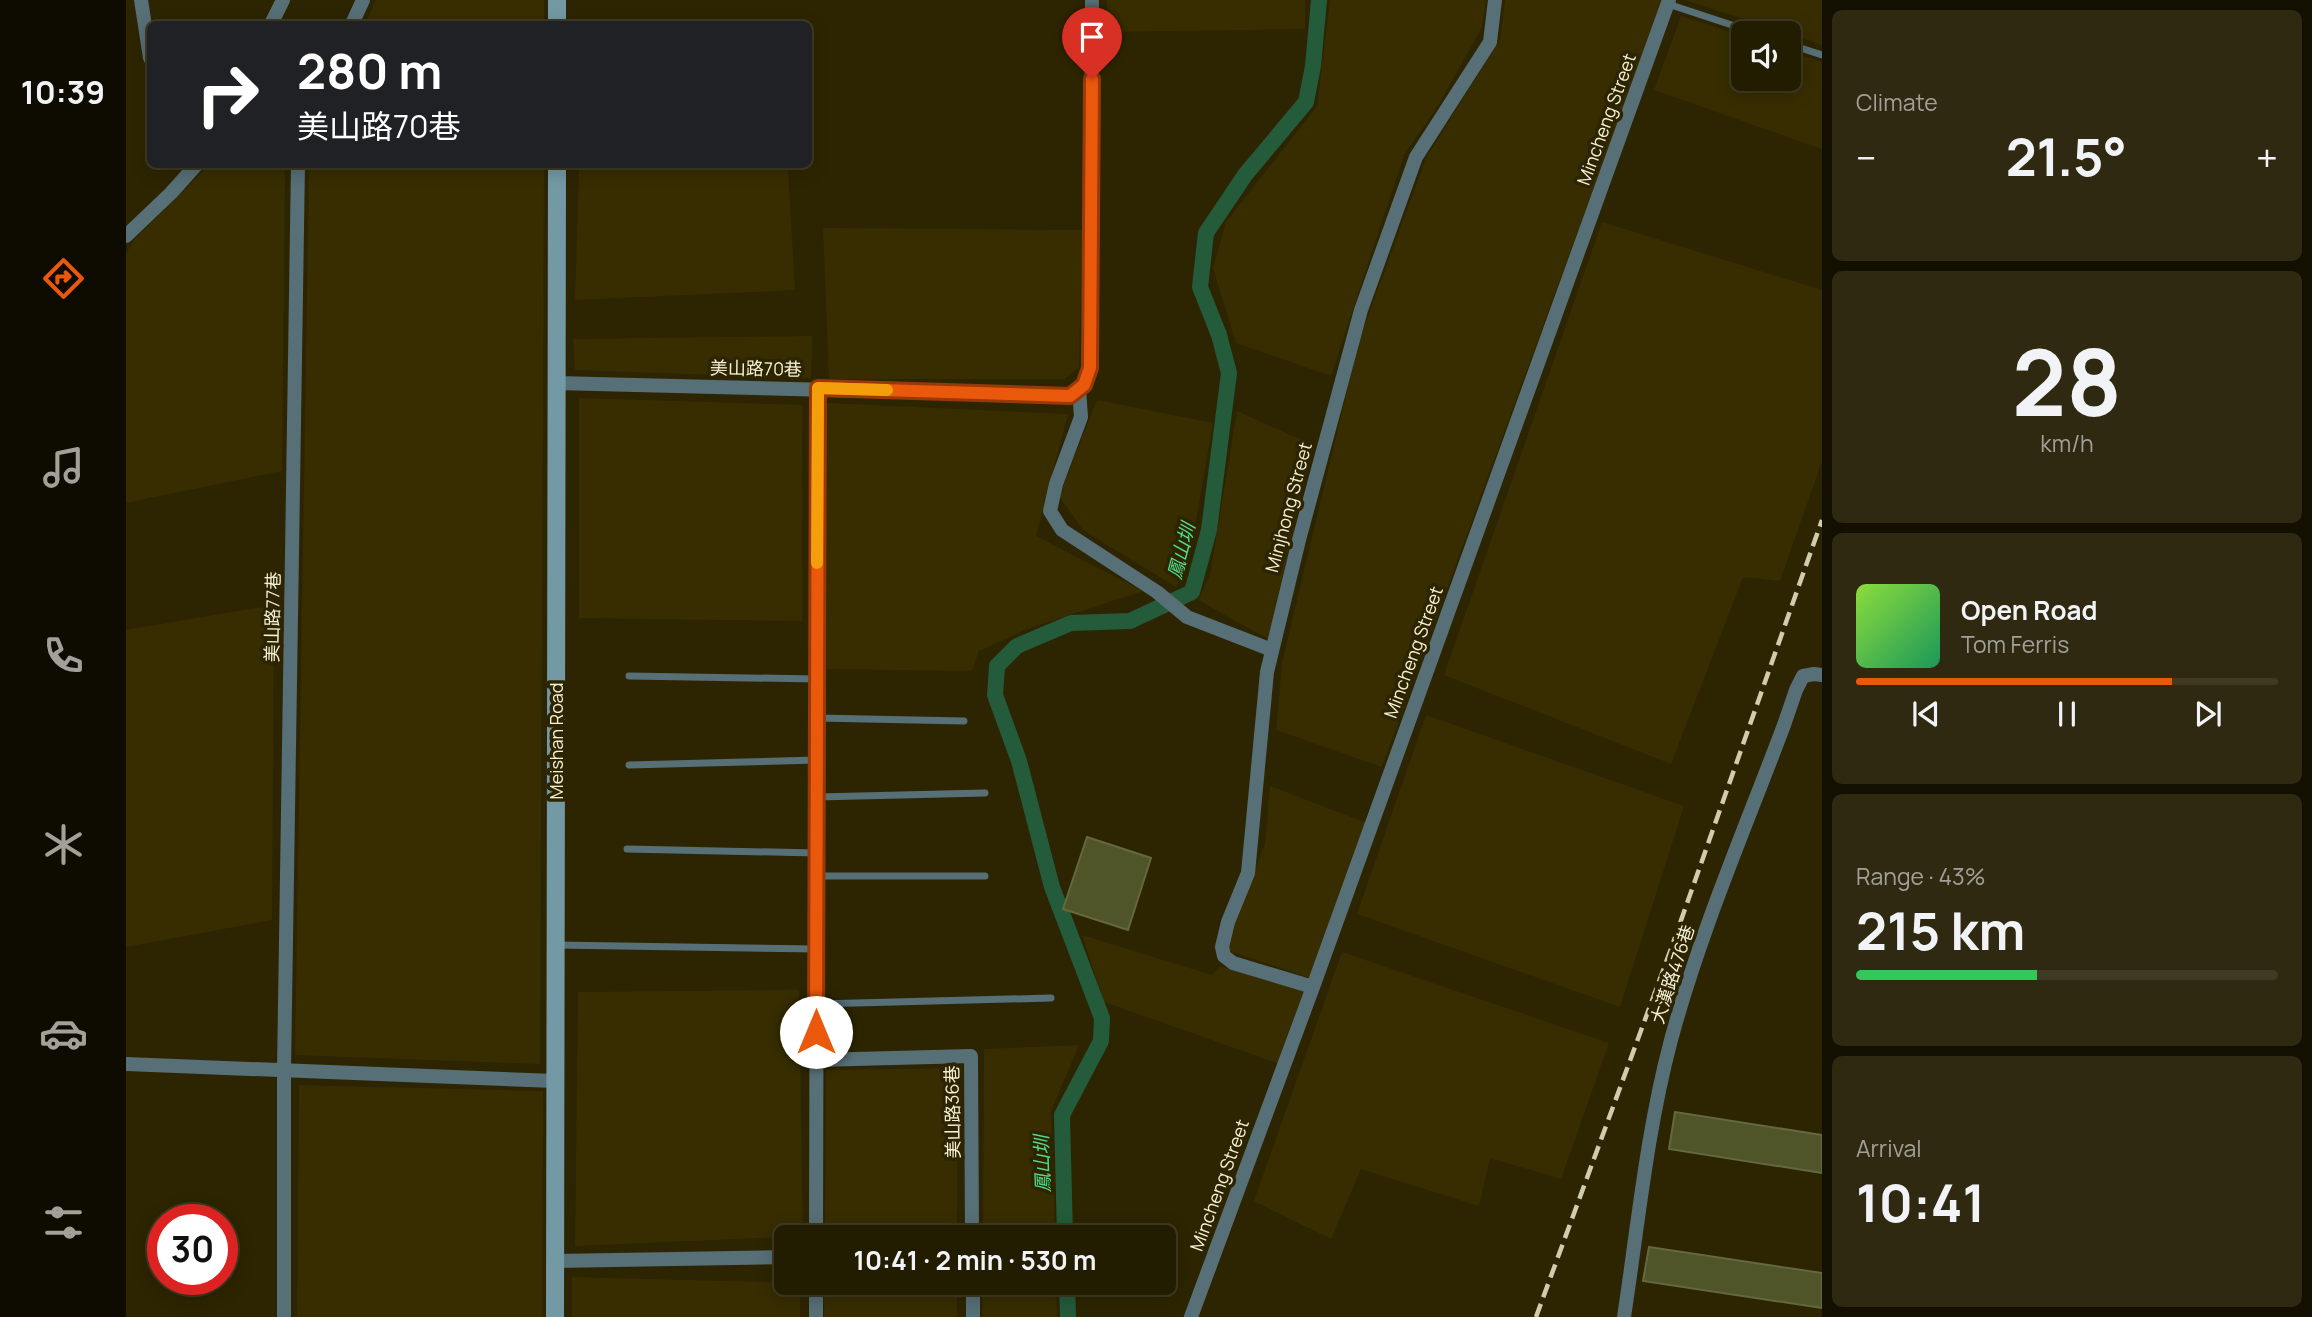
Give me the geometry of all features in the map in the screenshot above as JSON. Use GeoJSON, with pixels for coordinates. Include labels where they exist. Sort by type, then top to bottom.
{"type":"FeatureCollection","features":[{"type":"Feature","properties":{"kind":"street"},"geometry":{"type":"LineString","coordinates":[[141,0],[147,39]]}},
{"type":"Feature","properties":{"kind":"street"},"geometry":{"type":"LineString","coordinates":[[272,21],[283,0]]}},
{"type":"Feature","properties":{"kind":"street"},"geometry":{"type":"LineString","coordinates":[[353,21],[363,0]]}},
{"type":"Feature","properties":{"kind":"street"},"geometry":{"type":"LineString","coordinates":[[557,0],[557,21]]}},
{"type":"Feature","properties":{"kind":"street"},"geometry":{"type":"LineString","coordinates":[[1092,0],[1090,368],[1084,385],[1079,390],[1081,417],[1056,484],[1050,511],[1062,530],[1157,592],[1187,617],[1272,650]]}},
{"type":"Feature","properties":{"kind":"street","name":"Minjhong Street"},"geometry":{"type":"LineString","coordinates":[[1313,987],[1233,963],[1224,956],[1222,947],[1228,922],[1248,873],[1267,672],[1299,540],[1361,310],[1416,157],[1490,42],[1495,0]]}},
{"type":"Feature","properties":{"kind":"street","name":"Mincheng Street"},"geometry":{"type":"LineString","coordinates":[[1191,1317],[1313,987],[1668,2]]}},
{"type":"Feature","properties":{"kind":"street"},"geometry":{"type":"LineString","coordinates":[[126,236],[193,168]]}},
{"type":"Feature","properties":{"kind":"street","name":"美山路77巷"},"geometry":{"type":"LineString","coordinates":[[284,1317],[284,1070],[298,168]]}},
{"type":"Feature","properties":{"kind":"street","name":"Meishan Road"},"geometry":{"type":"LineString","coordinates":[[555,1317],[557,168]]}},
{"type":"Feature","properties":{"kind":"street","name":"美山路70巷"},"geometry":{"type":"LineString","coordinates":[[556,383],[1070,396],[1079,390]]}},
{"type":"Feature","properties":{"kind":"street"},"geometry":{"type":"LineString","coordinates":[[816,1225],[818,388]]}},
{"type":"Feature","properties":{"kind":"street","name":"大漢路476巷"},"geometry":{"type":"LineString","coordinates":[[1624,1317],[1651,1132],[1670,1042],[1694,962],[1796,690],[1803,676],[1822,675]]}},
{"type":"Feature","properties":{"kind":"street","name":"美山路36巷"},"geometry":{"type":"LineString","coordinates":[[816,1060],[971,1056],[972,1225]]}},
{"type":"Feature","properties":{"kind":"street"},"geometry":{"type":"LineString","coordinates":[[126,1064],[555,1081]]}},
{"type":"Feature","properties":{"kind":"street"},"geometry":{"type":"LineString","coordinates":[[555,1261],[774,1257]]}},
{"type":"Feature","properties":{"kind":"street"},"geometry":{"type":"LineString","coordinates":[[816,1295],[816,1317]]}},
{"type":"Feature","properties":{"kind":"street"},"geometry":{"type":"LineString","coordinates":[[972,1295],[973,1317]]}},
{"type":"Feature","properties":{"kind":"lane"},"geometry":{"type":"LineString","coordinates":[[1668,2],[1731,24]]}},
{"type":"Feature","properties":{"kind":"lane"},"geometry":{"type":"LineString","coordinates":[[1801,48],[1822,55]]}},
{"type":"Feature","properties":{"kind":"lane"},"geometry":{"type":"LineString","coordinates":[[629,676],[817,679]]}},
{"type":"Feature","properties":{"kind":"lane"},"geometry":{"type":"LineString","coordinates":[[817,718],[964,721]]}},
{"type":"Feature","properties":{"kind":"lane"},"geometry":{"type":"LineString","coordinates":[[629,765],[817,760]]}},
{"type":"Feature","properties":{"kind":"lane"},"geometry":{"type":"LineString","coordinates":[[817,797],[985,793]]}},
{"type":"Feature","properties":{"kind":"lane"},"geometry":{"type":"LineString","coordinates":[[628,849],[816,853]]}},
{"type":"Feature","properties":{"kind":"lane"},"geometry":{"type":"LineString","coordinates":[[817,876],[985,876]]}},
{"type":"Feature","properties":{"kind":"lane"},"geometry":{"type":"LineString","coordinates":[[555,945],[816,949]]}},
{"type":"Feature","properties":{"kind":"lane"},"geometry":{"type":"LineString","coordinates":[[816,1004],[1051,998]]}},
{"type":"Feature","properties":{"kind":"shaded area"},"geometry":{"type":"Polygon","coordinates":[[[376,0],[544,0],[544,21],[366,21],[376,0]]]}},
{"type":"Feature","properties":{"kind":"shaded area"},"geometry":{"type":"Polygon","coordinates":[[[1107,0],[1305,0],[1305,29],[1106,32],[1107,0]]]}},
{"type":"Feature","properties":{"kind":"shaded area"},"geometry":{"type":"Polygon","coordinates":[[[1330,0],[1486,0],[1482,27],[1438,106],[1404,155],[1331,376],[1236,343],[1213,268],[1226,222],[1317,106],[1330,0]]]}},
{"type":"Feature","properties":{"kind":"shaded area"},"geometry":{"type":"Polygon","coordinates":[[[1505,0],[1662,0],[1382,767],[1276,730],[1282,663],[1359,341],[1426,158],[1500,39],[1505,0]]]}},
{"type":"Feature","properties":{"kind":"shaded area"},"geometry":{"type":"Polygon","coordinates":[[[1685,0],[1822,0],[1822,45],[1801,38],[1801,21],[1751,21],[1685,0]]]}},
{"type":"Feature","properties":{"kind":"shaded area"},"geometry":{"type":"Polygon","coordinates":[[[1681,16],[1731,32],[1731,91],[1801,91],[1801,55],[1822,62],[1822,149],[1654,90],[1681,16]]]}},
{"type":"Feature","properties":{"kind":"shaded area"},"geometry":{"type":"Polygon","coordinates":[[[206,168],[285,168],[282,471],[126,503],[126,253],[135,239],[206,168]]]}},
{"type":"Feature","properties":{"kind":"shaded area"},"geometry":{"type":"Polygon","coordinates":[[[309,168],[544,168],[540,1064],[295,1055],[309,168]]]}},
{"type":"Feature","properties":{"kind":"shaded area"},"geometry":{"type":"Polygon","coordinates":[[[788,168],[795,290],[575,300],[579,169],[788,168]]]}},
{"type":"Feature","properties":{"kind":"shaded area"},"geometry":{"type":"Polygon","coordinates":[[[1602,222],[1822,290],[1822,461],[1780,581],[1743,577],[1671,764],[1444,675],[1602,222]]]}},
{"type":"Feature","properties":{"kind":"shaded area"},"geometry":{"type":"Polygon","coordinates":[[[823,228],[1082,230],[1079,367],[1064,379],[829,379],[823,228]]]}},
{"type":"Feature","properties":{"kind":"shaded area"},"geometry":{"type":"Polygon","coordinates":[[[812,336],[811,378],[575,370],[573,339],[812,336]]]}},
{"type":"Feature","properties":{"kind":"shaded area"},"geometry":{"type":"Polygon","coordinates":[[[579,398],[802,405],[802,621],[579,618],[579,398]]]}},
{"type":"Feature","properties":{"kind":"shaded area"},"geometry":{"type":"Polygon","coordinates":[[[1097,400],[1213,423],[1188,566],[1176,587],[1083,530],[1059,496],[1097,400]]]}},
{"type":"Feature","properties":{"kind":"shaded area"},"geometry":{"type":"Polygon","coordinates":[[[827,403],[1068,414],[1036,536],[1143,591],[1030,628],[979,651],[972,671],[827,669],[827,403]]]}},
{"type":"Feature","properties":{"kind":"shaded area"},"geometry":{"type":"Polygon","coordinates":[[[1237,411],[1313,445],[1268,639],[1198,600],[1210,575],[1237,411]]]}},
{"type":"Feature","properties":{"kind":"shaded area"},"geometry":{"type":"Polygon","coordinates":[[[274,605],[272,920],[126,947],[126,630],[274,605]]]}},
{"type":"Feature","properties":{"kind":"shaded area"},"geometry":{"type":"Polygon","coordinates":[[[1426,715],[1684,806],[1620,1007],[1357,914],[1426,715]]]}},
{"type":"Feature","properties":{"kind":"shaded area"},"geometry":{"type":"Polygon","coordinates":[[[1270,786],[1367,823],[1310,978],[1227,950],[1227,939],[1265,844],[1270,786]]]}},
{"type":"Feature","properties":{"kind":"shaded area"},"geometry":{"type":"Polygon","coordinates":[[[1082,935],[1212,975],[1220,966],[1306,992],[1280,1064],[1104,1002],[1082,935]]]}},
{"type":"Feature","properties":{"kind":"shaded area"},"geometry":{"type":"Polygon","coordinates":[[[1342,952],[1609,1043],[1561,1179],[1490,1158],[1479,1206],[1361,1169],[1331,1239],[1254,1201],[1342,952]]]}},
{"type":"Feature","properties":{"kind":"shaded area"},"geometry":{"type":"Polygon","coordinates":[[[799,990],[803,1225],[774,1225],[774,1237],[575,1246],[578,992],[799,990]]]}},
{"type":"Feature","properties":{"kind":"shaded area"},"geometry":{"type":"Polygon","coordinates":[[[1079,1045],[1051,1111],[1055,1225],[983,1225],[984,1049],[1079,1045]]]}},
{"type":"Feature","properties":{"kind":"shaded area"},"geometry":{"type":"Polygon","coordinates":[[[958,1068],[957,1225],[825,1225],[826,1070],[958,1068]]]}},
{"type":"Feature","properties":{"kind":"shaded area"},"geometry":{"type":"Polygon","coordinates":[[[299,1085],[543,1091],[542,1317],[297,1317],[299,1085]]]}},
{"type":"Feature","properties":{"kind":"shaded area"},"geometry":{"type":"Polygon","coordinates":[[[572,1277],[774,1282],[774,1295],[800,1295],[800,1317],[572,1317],[572,1277]]]}},
{"type":"Feature","properties":{"kind":"shaded area"},"geometry":{"type":"Polygon","coordinates":[[[824,1295],[957,1295],[957,1317],[824,1317],[824,1295]]]}},
{"type":"Feature","properties":{"kind":"shaded area"},"geometry":{"type":"Polygon","coordinates":[[[983,1295],[1056,1295],[1057,1317],[982,1317],[983,1295]]]}},
{"type":"Feature","properties":{"kind":"building"},"geometry":{"type":"Polygon","coordinates":[[[1087,837],[1151,858],[1128,930],[1063,909],[1087,837]]]}},
{"type":"Feature","properties":{"kind":"building"},"geometry":{"type":"Polygon","coordinates":[[[1675,1112],[1822,1135],[1822,1173],[1669,1149],[1675,1112]]]}},
{"type":"Feature","properties":{"kind":"building"},"geometry":{"type":"Polygon","coordinates":[[[1649,1247],[1822,1273],[1822,1308],[1643,1281],[1649,1247]]]}},
{"type":"Feature","properties":{"kind":"waterway","name":"鳳山圳"},"geometry":{"type":"LineString","coordinates":[[1065,1225],[1062,1115],[1101,1041],[1102,1018],[1052,887],[1019,761],[995,695],[997,666],[1017,646],[1071,623],[1130,621],[1192,592],[1209,530],[1229,373],[1219,335],[1200,287],[1206,233],[1245,175],[1306,102],[1313,66],[1319,0]]}},
{"type":"Feature","properties":{"kind":"waterway","name":"鳳山圳"},"geometry":{"type":"LineString","coordinates":[[1067,1295],[1068,1317]]}},
{"type":"Feature","properties":{"kind":"railway"},"geometry":{"type":"LineString","coordinates":[[1536,1317],[1672,946],[1822,520]]}},
{"type":"Feature","properties":{"kind":"slow traffic"},"geometry":{"type":"LineString","coordinates":[[817,563],[818,388],[887,390]]}},
{"type":"Feature","properties":{"kind":"route"},"geometry":{"type":"LineString","coordinates":[[816,1032],[818,388],[1070,396],[1084,385],[1090,368],[1092,79]]}}]}
